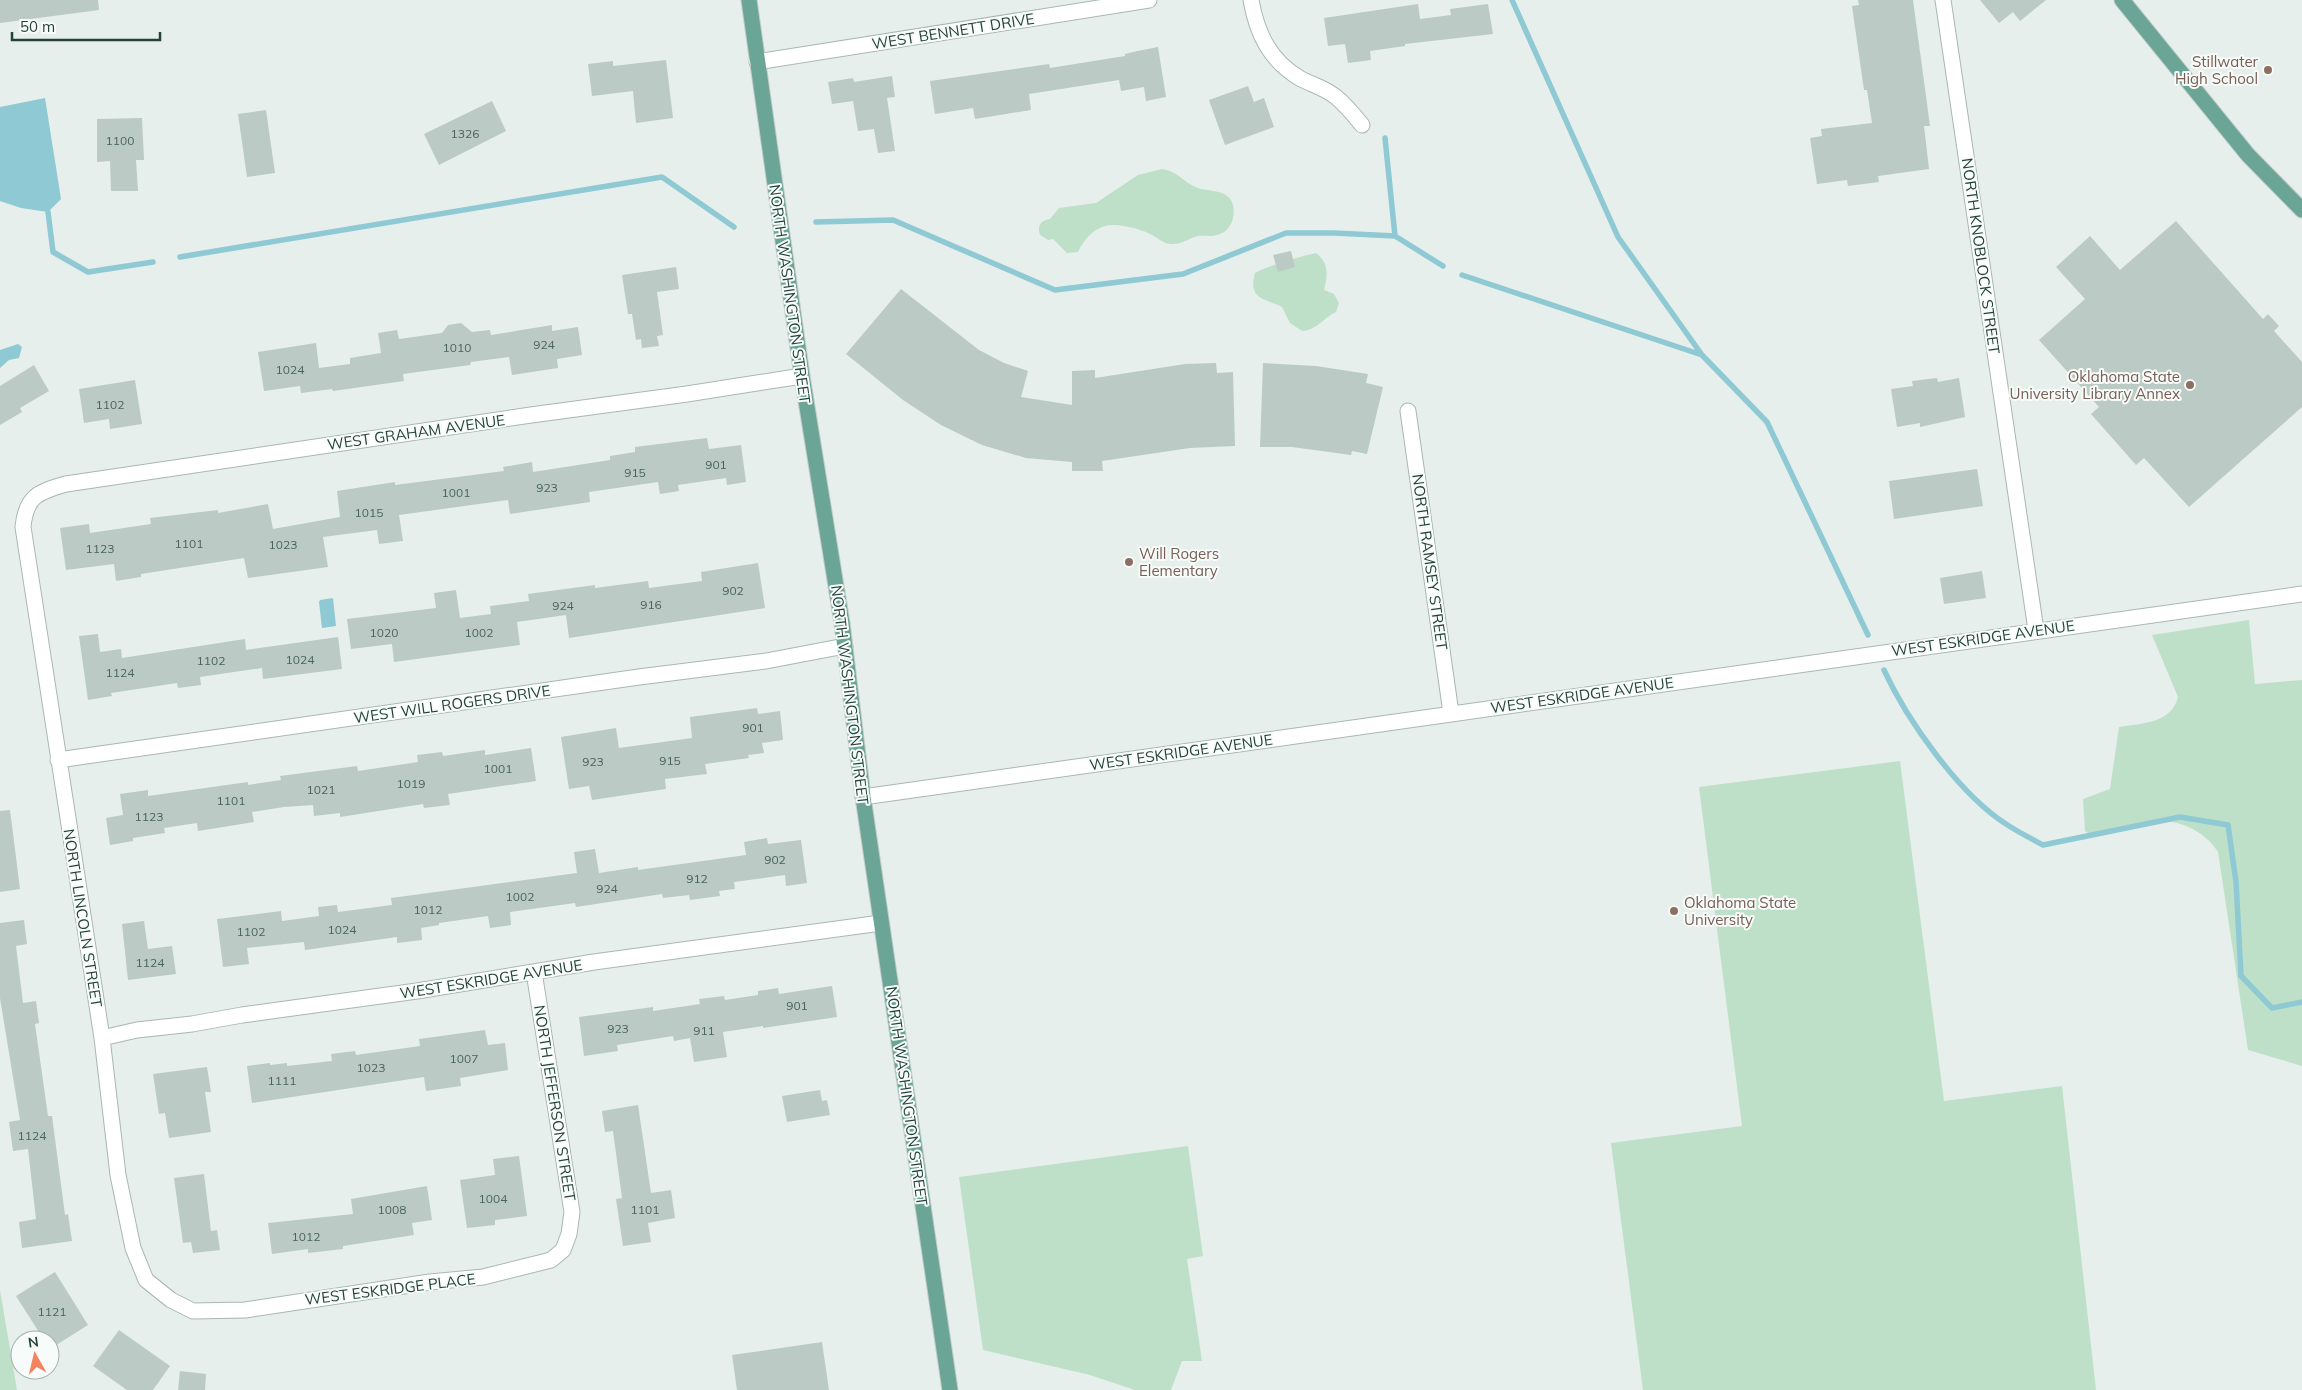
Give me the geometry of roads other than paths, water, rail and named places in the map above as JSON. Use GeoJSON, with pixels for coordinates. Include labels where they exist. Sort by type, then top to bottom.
{"type":"FeatureCollection","features":[{"type":"Feature","properties":{"kind":"main road","name":"NORTH WASHINGTON STREET"},"geometry":{"type":"LineString","coordinates":[[749,0],[802,376],[845,646],[863,797],[950,1390]]}},
{"type":"Feature","properties":{"kind":"main road"},"geometry":{"type":"LineString","coordinates":[[2122,0],[2248,155],[2302,210]]}},
{"type":"Feature","properties":{"kind":"street","name":"WEST BENNETT DRIVE"},"geometry":{"type":"LineString","coordinates":[[757,62],[1149,0]]}},
{"type":"Feature","properties":{"kind":"street"},"geometry":{"type":"LineString","coordinates":[[1251,0],[1255,22],[1263,42],[1275,59],[1289,72],[1334,96],[1348,107],[1362,125]]}},
{"type":"Feature","properties":{"kind":"street","name":"NORTH KNOBLOCK STREET"},"geometry":{"type":"LineString","coordinates":[[1943,0],[2036,630]]}},
{"type":"Feature","properties":{"kind":"street","name":"WEST GRAHAM AVENUE"},"geometry":{"type":"LineString","coordinates":[[32,498],[41,491],[85,481],[802,376]]}},
{"type":"Feature","properties":{"kind":"street","name":"NORTH RAMSEY STREET"},"geometry":{"type":"LineString","coordinates":[[1408,412],[1452,713]]}},
{"type":"Feature","properties":{"kind":"street","name":"NORTH LINCOLN STREET"},"geometry":{"type":"LineString","coordinates":[[32,498],[24,511],[22,527],[102,1038],[118,1175],[133,1248],[146,1280],[171,1300],[193,1311]]}},
{"type":"Feature","properties":{"kind":"street","name":"WEST ESKRIDGE AVENUE"},"geometry":{"type":"LineString","coordinates":[[863,797],[2036,630],[2302,594]]}},
{"type":"Feature","properties":{"kind":"street","name":"WEST WILL ROGERS DRIVE"},"geometry":{"type":"LineString","coordinates":[[58,760],[639,677],[766,661],[845,646]]}},
{"type":"Feature","properties":{"kind":"street","name":"WEST ESKRIDGE AVENUE"},"geometry":{"type":"LineString","coordinates":[[102,1038],[136,1030],[192,1024],[242,1015],[881,922]]}},
{"type":"Feature","properties":{"kind":"street","name":"NORTH JEFFERSON STREET"},"geometry":{"type":"LineString","coordinates":[[534,972],[572,1212],[569,1234]]}},
{"type":"Feature","properties":{"kind":"street","name":"WEST ESKRIDGE PLACE"},"geometry":{"type":"LineString","coordinates":[[193,1311],[245,1310],[430,1282],[483,1277],[551,1260],[563,1250],[569,1234]]}},
{"type":"Feature","properties":{"kind":"water"},"geometry":{"type":"Polygon","coordinates":[[[45,98],[61,199],[48,212],[21,208],[0,201],[0,107],[45,98]]]}},
{"type":"Feature","properties":{"kind":"water"},"geometry":{"type":"Polygon","coordinates":[[[18,344],[22,347],[19,358],[9,360],[0,368],[0,350],[18,344]]]}},
{"type":"Feature","properties":{"kind":"water"},"geometry":{"type":"Polygon","coordinates":[[[333,598],[336,626],[322,628],[319,602],[320,600],[333,598]]]}},
{"type":"Feature","properties":{"kind":"waterway"},"geometry":{"type":"LineString","coordinates":[[1512,0],[1618,237],[1702,355],[1767,422],[1868,635]]}},
{"type":"Feature","properties":{"kind":"waterway"},"geometry":{"type":"LineString","coordinates":[[1385,138],[1395,236],[1443,266]]}},
{"type":"Feature","properties":{"kind":"waterway"},"geometry":{"type":"LineString","coordinates":[[180,257],[662,177],[734,227]]}},
{"type":"Feature","properties":{"kind":"waterway"},"geometry":{"type":"LineString","coordinates":[[48,212],[53,252],[88,272],[153,262]]}},
{"type":"Feature","properties":{"kind":"waterway"},"geometry":{"type":"LineString","coordinates":[[816,222],[893,220],[1055,290],[1183,274],[1286,233],[1395,236]]}},
{"type":"Feature","properties":{"kind":"waterway"},"geometry":{"type":"LineString","coordinates":[[1462,275],[1702,355]]}},
{"type":"Feature","properties":{"kind":"waterway"},"geometry":{"type":"LineString","coordinates":[[1884,670],[1920,733],[1970,794],[1988,811],[2011,827],[2043,845],[2180,817],[2228,825],[2236,882],[2241,976],[2272,1008],[2302,1002]]}},
{"type":"Feature","properties":{"kind":"place","name":"Stillwater High School"},"geometry":{"type":"Point","coordinates":[2268,70]}},
{"type":"Feature","properties":{"kind":"place","name":"Oklahoma State University Library Annex"},"geometry":{"type":"Point","coordinates":[2190,385]}},
{"type":"Feature","properties":{"kind":"place","name":"Will Rogers Elementary"},"geometry":{"type":"Point","coordinates":[1129,562]}},
{"type":"Feature","properties":{"kind":"place","name":"Oklahoma State University"},"geometry":{"type":"Point","coordinates":[1674,911]}}]}
